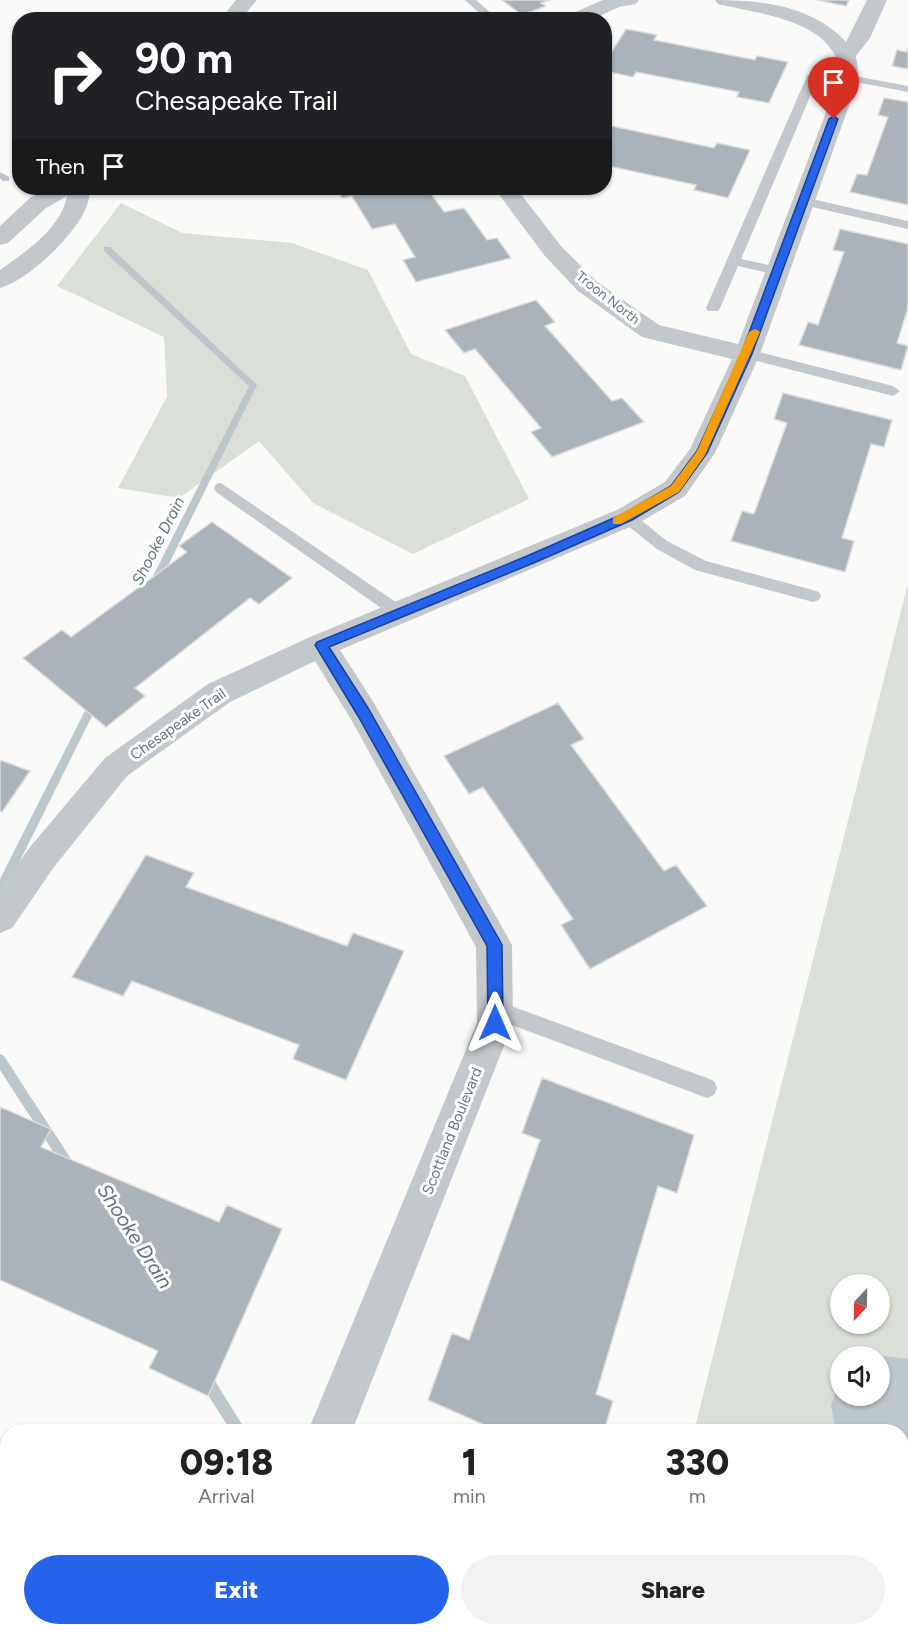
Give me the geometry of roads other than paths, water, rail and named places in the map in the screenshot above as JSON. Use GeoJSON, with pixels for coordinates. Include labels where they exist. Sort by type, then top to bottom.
{"type":"FeatureCollection","features":[{"type":"Feature","properties":{"kind":"street"},"geometry":{"type":"LineString","coordinates":[[236,12],[247,0]]}},
{"type":"Feature","properties":{"kind":"street"},"geometry":{"type":"LineString","coordinates":[[593,12],[615,2],[629,0]]}},
{"type":"Feature","properties":{"kind":"street"},"geometry":{"type":"LineString","coordinates":[[725,0],[780,11],[825,31],[848,67]]}},
{"type":"Feature","properties":{"kind":"street","name":"Chesapeake Trail"},"geometry":{"type":"LineString","coordinates":[[0,917],[42,857],[116,766],[219,693],[321,645],[627,517],[675,489],[702,453],[747,354],[803,201],[848,67],[877,0]]}},
{"type":"Feature","properties":{"kind":"street"},"geometry":{"type":"LineString","coordinates":[[0,238],[38,203],[52,195]]}},
{"type":"Feature","properties":{"kind":"street"},"geometry":{"type":"LineString","coordinates":[[0,281],[39,251],[60,230],[76,207],[79,195]]}},
{"type":"Feature","properties":{"kind":"street","name":"Troon North"},"geometry":{"type":"LineString","coordinates":[[510,195],[553,251],[587,286],[651,331],[747,354]]}},
{"type":"Feature","properties":{"kind":"street","name":"Scottland Boulevard"},"geometry":{"type":"LineString","coordinates":[[321,645],[363,712],[494,945],[495,1009],[495,1023],[333,1424]]}},
{"type":"Feature","properties":{"kind":"lane"},"geometry":{"type":"LineString","coordinates":[[470,0],[484,12]]}},
{"type":"Feature","properties":{"kind":"lane"},"geometry":{"type":"LineString","coordinates":[[713,308],[813,76],[848,67],[908,88]]}},
{"type":"Feature","properties":{"kind":"lane"},"geometry":{"type":"LineString","coordinates":[[803,201],[908,225]]}},
{"type":"Feature","properties":{"kind":"lane"},"geometry":{"type":"LineString","coordinates":[[734,261],[777,271]]}},
{"type":"Feature","properties":{"kind":"lane"},"geometry":{"type":"LineString","coordinates":[[747,354],[893,391]]}},
{"type":"Feature","properties":{"kind":"lane"},"geometry":{"type":"LineString","coordinates":[[221,488],[400,613]]}},
{"type":"Feature","properties":{"kind":"lane"},"geometry":{"type":"LineString","coordinates":[[627,517],[662,544],[701,566],[813,596]]}},
{"type":"Feature","properties":{"kind":"lane"},"geometry":{"type":"LineString","coordinates":[[495,1009],[707,1088]]}},
{"type":"Feature","properties":{"kind":"waterway","name":"Shooke Drain"},"geometry":{"type":"LineString","coordinates":[[0,174],[6,179]]}},
{"type":"Feature","properties":{"kind":"waterway","name":"Shooke Drain"},"geometry":{"type":"LineString","coordinates":[[107,249],[253,385],[154,584]]}},
{"type":"Feature","properties":{"kind":"waterway","name":"Shooke Drain"},"geometry":{"type":"LineString","coordinates":[[0,890],[95,700]]}},
{"type":"Feature","properties":{"kind":"waterway","name":"Shooke Drain"},"geometry":{"type":"LineString","coordinates":[[0,1060],[69,1166]]}},
{"type":"Feature","properties":{"kind":"waterway","name":"Shooke Drain"},"geometry":{"type":"LineString","coordinates":[[204,1376],[235,1424]]}}]}
